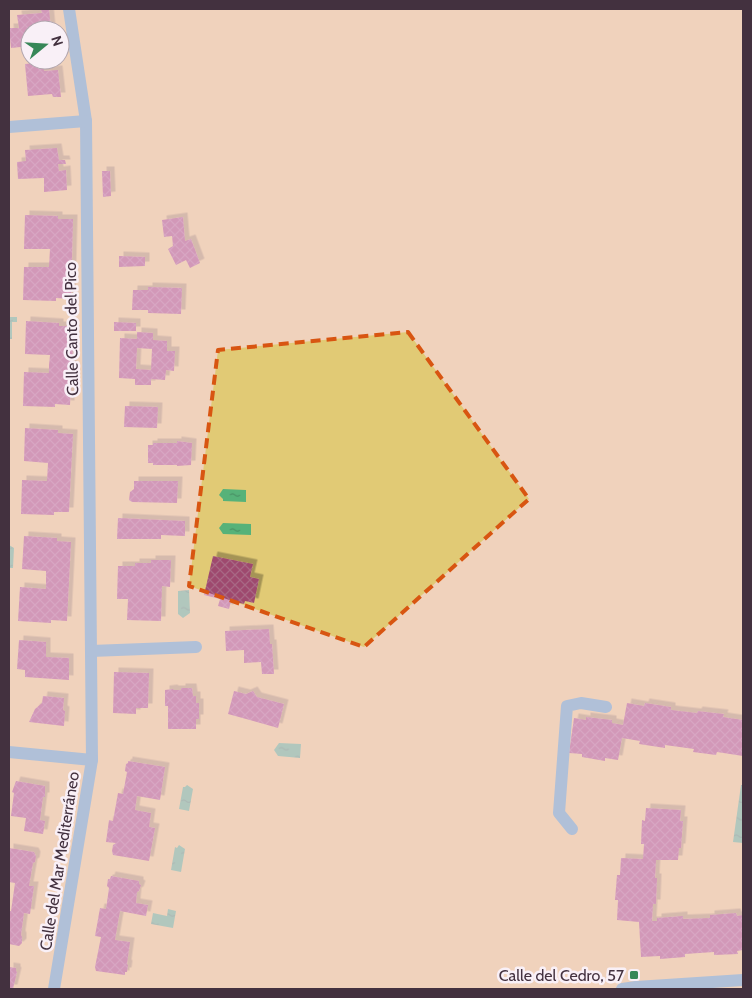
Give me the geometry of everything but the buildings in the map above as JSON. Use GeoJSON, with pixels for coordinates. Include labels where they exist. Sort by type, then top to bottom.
{"type":"FeatureCollection","features":[{"type":"Feature","properties":{"kind":"street","name":"Calle Canto del Pico"},"geometry":{"type":"LineString","coordinates":[[70,9],[86,121],[92,760]]}},
{"type":"Feature","properties":{"kind":"street"},"geometry":{"type":"LineString","coordinates":[[9,128],[86,121]]}},
{"type":"Feature","properties":{"kind":"street"},"geometry":{"type":"LineString","coordinates":[[90,651],[196,647]]}},
{"type":"Feature","properties":{"kind":"street"},"geometry":{"type":"LineString","coordinates":[[572,829],[559,813],[567,706],[581,703],[606,707]]}},
{"type":"Feature","properties":{"kind":"street","name":"Calle del Mar Mediterráneo"},"geometry":{"type":"LineString","coordinates":[[9,752],[92,760],[54,989]]}},
{"type":"Feature","properties":{"kind":"street"},"geometry":{"type":"LineString","coordinates":[[622,989],[743,980]]}},
{"type":"Feature","properties":{"kind":"highlighted area"},"geometry":{"type":"Polygon","coordinates":[[[408,332],[529,499],[364,647],[189,586],[218,350],[408,332]]]}},
{"type":"Feature","properties":{"kind":"shaded area"},"geometry":{"type":"Polygon","coordinates":[[[9,9],[743,9],[743,989],[9,989],[9,9]]]}},
{"type":"Feature","properties":{"kind":"water"},"geometry":{"type":"Polygon","coordinates":[[[9,317],[17,317],[17,322],[12,322],[12,339],[9,339],[9,317]]]}},
{"type":"Feature","properties":{"kind":"water"},"geometry":{"type":"Polygon","coordinates":[[[223,489],[246,490],[246,502],[223,501],[219,495],[223,489]]]}},
{"type":"Feature","properties":{"kind":"water"},"geometry":{"type":"Polygon","coordinates":[[[223,523],[251,524],[251,535],[223,534],[219,528],[223,523]]]}},
{"type":"Feature","properties":{"kind":"water"},"geometry":{"type":"Polygon","coordinates":[[[9,545],[14,548],[13,568],[9,568],[9,545]]]}},
{"type":"Feature","properties":{"kind":"water"},"geometry":{"type":"Polygon","coordinates":[[[189,590],[190,613],[183,618],[178,614],[178,591],[189,590]]]}},
{"type":"Feature","properties":{"kind":"water"},"geometry":{"type":"Polygon","coordinates":[[[279,743],[301,744],[300,758],[278,756],[274,750],[279,743]]]}},
{"type":"Feature","properties":{"kind":"water"},"geometry":{"type":"Polygon","coordinates":[[[187,785],[193,789],[189,811],[179,809],[183,787],[187,785]]]}},
{"type":"Feature","properties":{"kind":"water"},"geometry":{"type":"Polygon","coordinates":[[[741,785],[743,785],[743,843],[733,842],[741,785]]]}},
{"type":"Feature","properties":{"kind":"water"},"geometry":{"type":"Polygon","coordinates":[[[179,845],[185,849],[181,872],[171,870],[175,847],[177,848],[179,845]]]}},
{"type":"Feature","properties":{"kind":"water"},"geometry":{"type":"Polygon","coordinates":[[[168,909],[176,911],[173,928],[151,924],[153,913],[167,916],[168,909]]]}},
{"type":"Feature","properties":{"kind":"place","name":"Calle del Cedro, 57"},"geometry":{"type":"Point","coordinates":[634,975]}}]}
